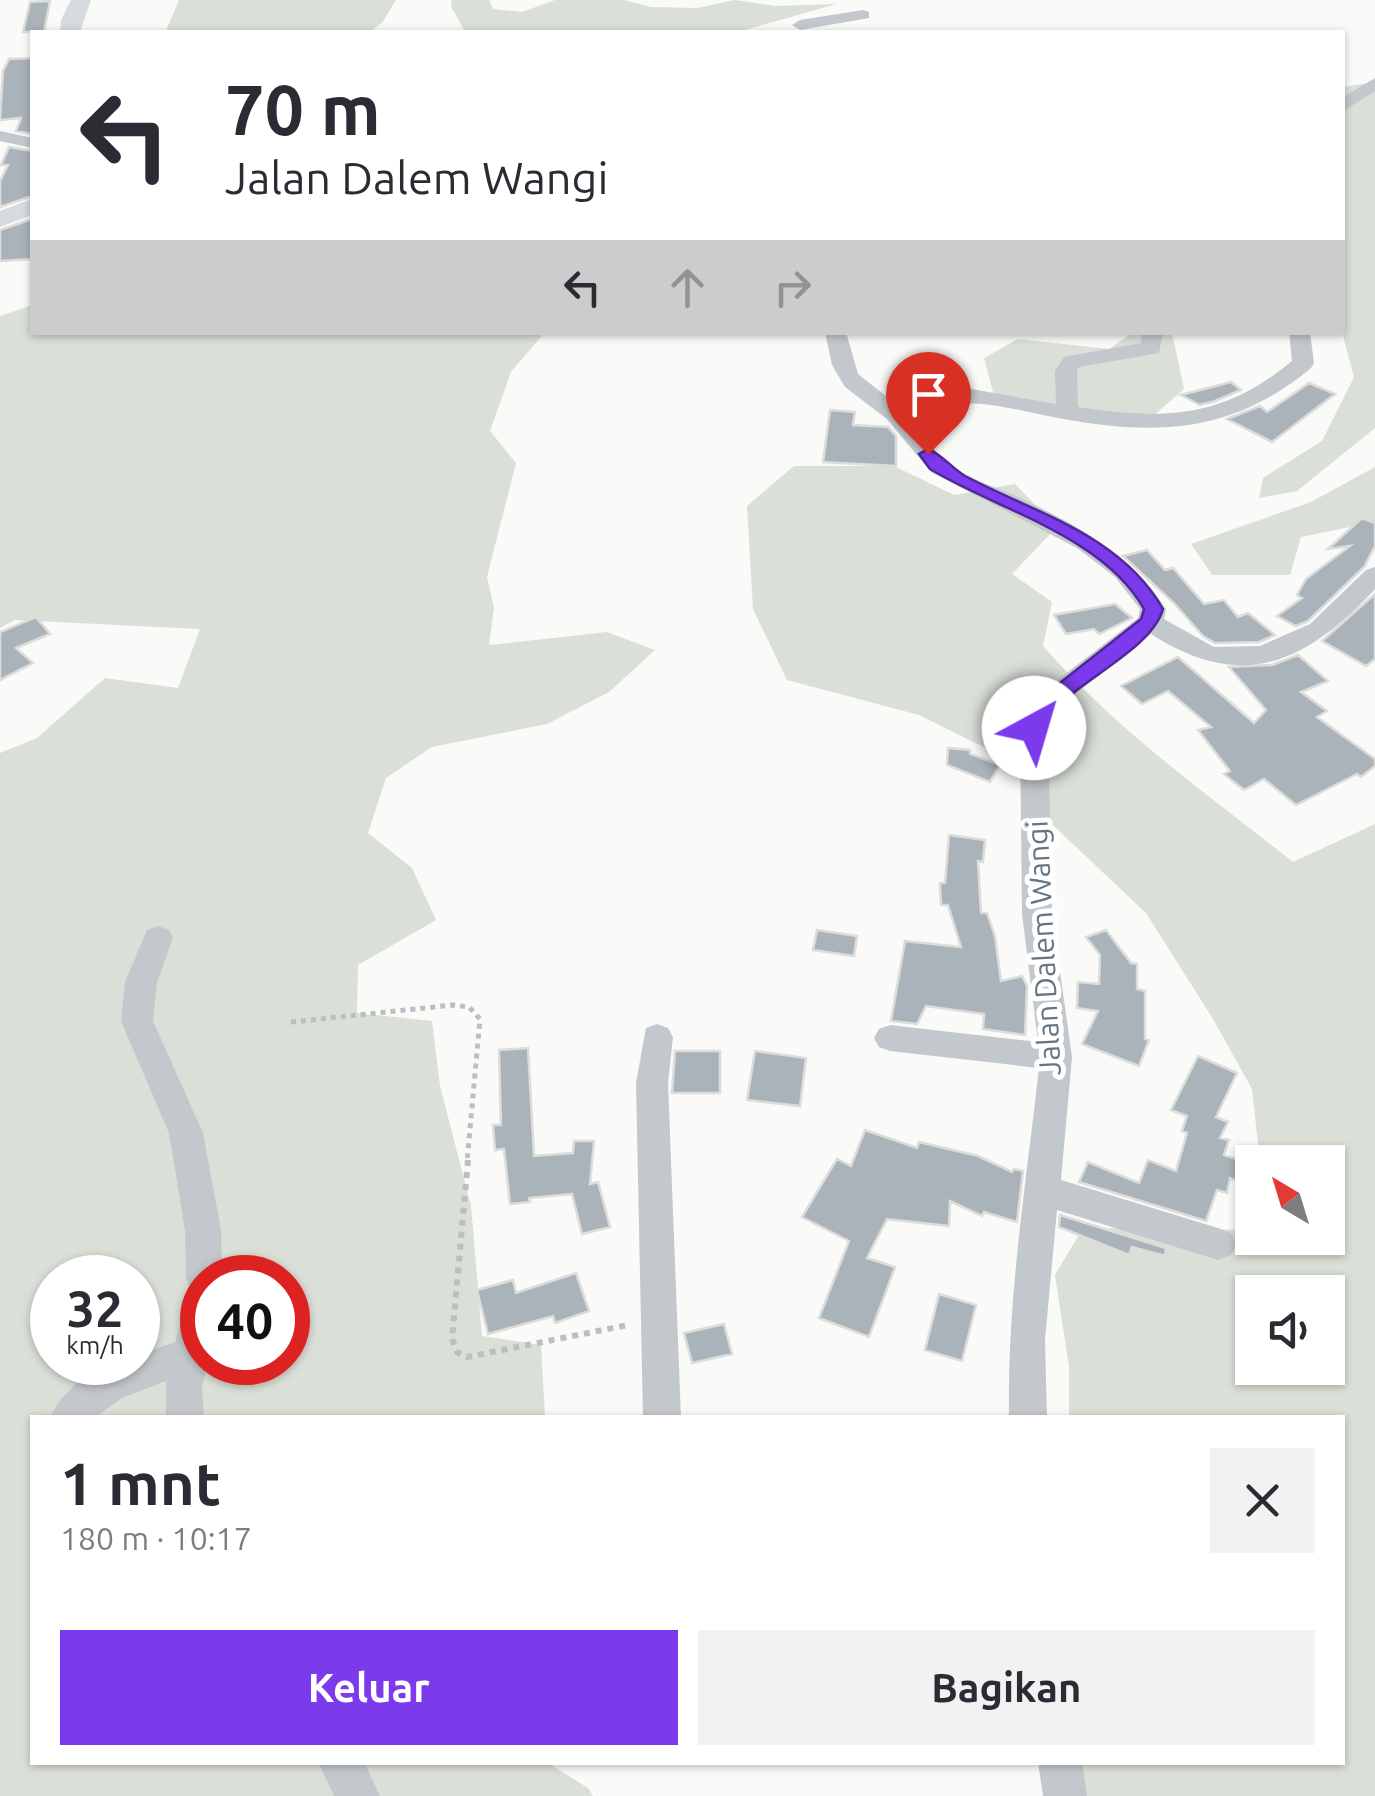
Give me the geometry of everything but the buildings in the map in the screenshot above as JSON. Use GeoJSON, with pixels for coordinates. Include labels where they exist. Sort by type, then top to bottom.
{"type":"FeatureCollection","features":[{"type":"Feature","properties":{"kind":"main road"},"geometry":{"type":"LineString","coordinates":[[70,30],[81,0]]}},
{"type":"Feature","properties":{"kind":"main road"},"geometry":{"type":"LineString","coordinates":[[0,220],[30,207]]}},
{"type":"Feature","properties":{"kind":"street"},"geometry":{"type":"LineString","coordinates":[[800,25],[862,8]]}},
{"type":"Feature","properties":{"kind":"street"},"geometry":{"type":"LineString","coordinates":[[1345,105],[1375,83]]}},
{"type":"Feature","properties":{"kind":"street"},"geometry":{"type":"LineString","coordinates":[[0,136],[30,142]]}},
{"type":"Feature","properties":{"kind":"street"},"geometry":{"type":"LineString","coordinates":[[836,335],[841,367],[848,380],[893,413],[936,466],[1042,517],[1118,568],[1145,594],[1153,609],[1150,622],[1211,654],[1238,657],[1302,640],[1332,620],[1375,575]]}},
{"type":"Feature","properties":{"kind":"street"},"geometry":{"type":"LineString","coordinates":[[1066,412],[1066,371],[1072,362],[1152,348],[1153,335]]}},
{"type":"Feature","properties":{"kind":"street"},"geometry":{"type":"LineString","coordinates":[[893,413],[954,394],[1134,422],[1190,422],[1243,407],[1303,363],[1298,335]]}},
{"type":"Feature","properties":{"kind":"street","name":"Jalan Dalem Wangi"},"geometry":{"type":"LineString","coordinates":[[1028,1415],[1026,1340],[1031,1265],[1056,1057],[1037,914],[1034,728],[1043,710],[1063,690],[1150,622]]}},
{"type":"Feature","properties":{"kind":"street"},"geometry":{"type":"LineString","coordinates":[[158,938],[141,982],[137,1021],[186,1133],[203,1255]]}},
{"type":"Feature","properties":{"kind":"street"},"geometry":{"type":"LineString","coordinates":[[657,1037],[652,1083],[662,1415]]}},
{"type":"Feature","properties":{"kind":"street"},"geometry":{"type":"LineString","coordinates":[[890,1038],[1056,1057]]}},
{"type":"Feature","properties":{"kind":"street"},"geometry":{"type":"LineString","coordinates":[[1043,1190],[1218,1244]]}},
{"type":"Feature","properties":{"kind":"street"},"geometry":{"type":"LineString","coordinates":[[71,1415],[108,1388],[180,1359]]}},
{"type":"Feature","properties":{"kind":"street"},"geometry":{"type":"LineString","coordinates":[[184,1385],[185,1415]]}},
{"type":"Feature","properties":{"kind":"street"},"geometry":{"type":"LineString","coordinates":[[342,1765],[358,1796]]}},
{"type":"Feature","properties":{"kind":"street"},"geometry":{"type":"LineString","coordinates":[[1060,1765],[1065,1796]]}},
{"type":"Feature","properties":{"kind":"path"},"geometry":{"type":"LineString","coordinates":[[291,1022],[453,1006],[469,1007],[480,1019],[452,1340],[457,1352],[467,1358],[660,1319]]}},
{"type":"Feature","properties":{"kind":"shaded area"},"geometry":{"type":"Polygon","coordinates":[[[179,0],[396,0],[382,23],[372,30],[166,30],[179,0]]]}},
{"type":"Feature","properties":{"kind":"shaded area"},"geometry":{"type":"Polygon","coordinates":[[[452,0],[489,0],[493,9],[522,12],[555,0],[624,0],[651,7],[697,8],[735,0],[776,6],[836,4],[745,30],[464,30],[451,6],[452,0]]]}},
{"type":"Feature","properties":{"kind":"shaded area"},"geometry":{"type":"Polygon","coordinates":[[[1375,82],[1375,428],[1297,491],[1259,498],[1263,478],[1322,441],[1354,377],[1343,335],[1345,87],[1375,82]]]}},
{"type":"Feature","properties":{"kind":"shaded area"},"geometry":{"type":"Polygon","coordinates":[[[30,306],[30,335],[542,335],[511,372],[490,431],[516,463],[487,577],[494,608],[489,645],[607,632],[655,650],[609,692],[547,724],[432,747],[386,778],[368,833],[412,868],[436,920],[358,965],[357,1013],[432,1021],[440,1086],[471,1206],[482,1336],[541,1345],[545,1415],[30,1415],[30,1765],[551,1765],[588,1788],[593,1796],[0,1796],[0,753],[37,738],[105,678],[178,688],[200,629],[15,620],[0,628],[0,316],[30,306]]]}},
{"type":"Feature","properties":{"kind":"shaded area"},"geometry":{"type":"Polygon","coordinates":[[[1129,335],[1172,335],[1184,389],[1145,423],[994,396],[984,358],[1018,339],[1109,349],[1129,335]]]}},
{"type":"Feature","properties":{"kind":"shaded area"},"geometry":{"type":"Polygon","coordinates":[[[794,466],[894,466],[954,495],[1015,484],[1057,527],[1012,574],[1052,602],[1043,646],[1101,706],[1293,862],[1375,824],[1375,1796],[1077,1796],[1070,1765],[1345,1765],[1345,1415],[1069,1415],[1069,1367],[1055,1275],[1083,1228],[1235,1230],[1235,1255],[1345,1255],[1345,1145],[1258,1145],[1252,1089],[1213,1019],[1146,913],[1040,813],[1028,769],[919,715],[787,680],[753,609],[747,506],[794,466]]]}},
{"type":"Feature","properties":{"kind":"shaded area"},"geometry":{"type":"Polygon","coordinates":[[[1375,467],[1375,522],[1301,537],[1290,575],[1212,575],[1191,544],[1311,502],[1375,467]]]}},
{"type":"Feature","properties":{"kind":"route"},"geometry":{"type":"LineString","coordinates":[[928,454],[936,466],[960,480],[1042,517],[1085,542],[1145,594],[1153,609],[1150,622],[1063,690],[1043,710],[1034,728]]}}]}
